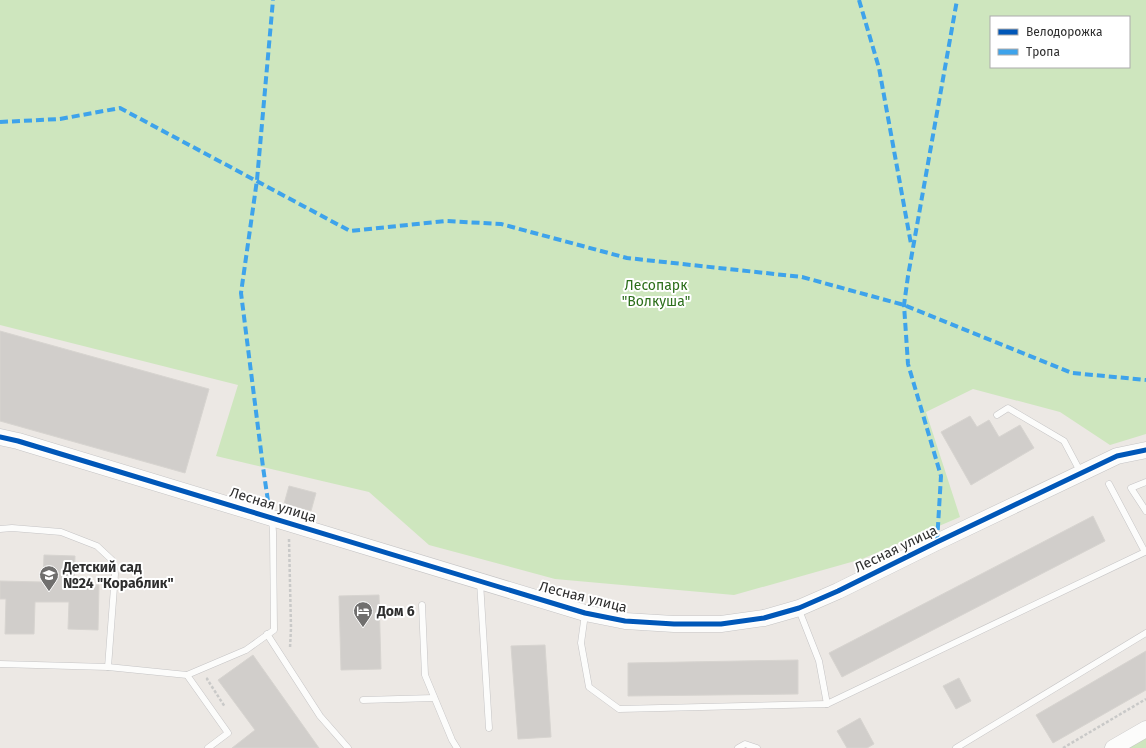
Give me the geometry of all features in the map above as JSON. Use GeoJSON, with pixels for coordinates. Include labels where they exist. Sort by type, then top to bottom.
{"type":"FeatureCollection","features":[{"type":"Feature","properties":{"kind":"street","name":"Лесная улица"},"geometry":{"type":"LineString","coordinates":[[0,438],[18,441],[272,524],[480,581],[585,613],[625,621],[674,624],[721,624],[764,618],[799,608],[838,591],[1117,456],[1146,450]]}},
{"type":"Feature","properties":{"kind":"street"},"geometry":{"type":"LineString","coordinates":[[1113,748],[1146,729]]}},
{"type":"Feature","properties":{"kind":"lane"},"geometry":{"type":"LineString","coordinates":[[996,414],[1008,408],[1064,441],[1081,473]]}},
{"type":"Feature","properties":{"kind":"lane"},"geometry":{"type":"LineString","coordinates":[[1146,482],[1131,488],[1146,511]]}},
{"type":"Feature","properties":{"kind":"lane"},"geometry":{"type":"LineString","coordinates":[[585,613],[581,643],[589,687],[619,709],[827,704],[1145,552],[1109,484]]}},
{"type":"Feature","properties":{"kind":"lane"},"geometry":{"type":"LineString","coordinates":[[0,664],[108,667],[187,675],[246,650],[274,630],[272,524]]}},
{"type":"Feature","properties":{"kind":"lane"},"geometry":{"type":"LineString","coordinates":[[0,529],[12,528],[61,532],[97,546],[112,560],[115,574],[108,667]]}},
{"type":"Feature","properties":{"kind":"lane"},"geometry":{"type":"LineString","coordinates":[[480,581],[489,728]]}},
{"type":"Feature","properties":{"kind":"lane"},"geometry":{"type":"LineString","coordinates":[[422,605],[425,675],[452,740],[457,748]]}},
{"type":"Feature","properties":{"kind":"lane"},"geometry":{"type":"LineString","coordinates":[[799,608],[819,661],[827,704]]}},
{"type":"Feature","properties":{"kind":"lane"},"geometry":{"type":"LineString","coordinates":[[956,748],[1146,633]]}},
{"type":"Feature","properties":{"kind":"lane"},"geometry":{"type":"LineString","coordinates":[[267,634],[320,716],[348,748]]}},
{"type":"Feature","properties":{"kind":"lane"},"geometry":{"type":"LineString","coordinates":[[187,675],[228,734],[208,748]]}},
{"type":"Feature","properties":{"kind":"lane"},"geometry":{"type":"LineString","coordinates":[[363,700],[434,698]]}},
{"type":"Feature","properties":{"kind":"lane"},"geometry":{"type":"LineString","coordinates":[[738,748],[745,744],[757,748]]}},
{"type":"Feature","properties":{"kind":"path"},"geometry":{"type":"LineString","coordinates":[[272,524],[289,535],[291,628],[289,653]]}},
{"type":"Feature","properties":{"kind":"path"},"geometry":{"type":"LineString","coordinates":[[271,640],[291,628]]}},
{"type":"Feature","properties":{"kind":"path"},"geometry":{"type":"LineString","coordinates":[[213,675],[207,679],[226,710]]}},
{"type":"Feature","properties":{"kind":"path"},"geometry":{"type":"LineString","coordinates":[[1063,748],[1146,699]]}},
{"type":"Feature","properties":{"kind":"green space","name":"Лесопарк \"Волкуша\""},"geometry":{"type":"Polygon","coordinates":[[[0,0],[1146,0],[1146,434],[1110,445],[1060,412],[973,389],[926,412],[960,517],[862,559],[734,595],[555,579],[429,545],[369,492],[216,456],[238,385],[0,325],[0,0]]]}},
{"type":"Feature","properties":{"kind":"green space"},"geometry":{"type":"Polygon","coordinates":[[[1146,737],[1146,748],[1127,748],[1146,737]]]}},
{"type":"Feature","properties":{"kind":"building"},"geometry":{"type":"Polygon","coordinates":[[[0,331],[209,389],[185,473],[0,421],[0,331]]]}},
{"type":"Feature","properties":{"kind":"building"},"geometry":{"type":"Polygon","coordinates":[[[970,416],[977,427],[989,420],[999,437],[1020,425],[1034,448],[971,485],[941,432],[970,416]]]}},
{"type":"Feature","properties":{"kind":"building"},"geometry":{"type":"Polygon","coordinates":[[[289,486],[316,493],[311,511],[284,504],[289,486]]]}},
{"type":"Feature","properties":{"kind":"building"},"geometry":{"type":"Polygon","coordinates":[[[1093,516],[1105,541],[842,677],[829,653],[1093,516]]]}},
{"type":"Feature","properties":{"kind":"building","name":"Детский сад №24 \"Кораблик\""},"geometry":{"type":"Polygon","coordinates":[[[44,555],[75,556],[74,584],[99,585],[98,630],[68,629],[69,602],[35,602],[34,634],[5,634],[6,599],[0,599],[0,581],[43,582],[44,555]]]}},
{"type":"Feature","properties":{"kind":"building"},"geometry":{"type":"Polygon","coordinates":[[[379,595],[381,669],[341,670],[339,596],[379,595]]]}},
{"type":"Feature","properties":{"kind":"building"},"geometry":{"type":"Polygon","coordinates":[[[545,645],[551,737],[518,739],[511,646],[545,645]]]}},
{"type":"Feature","properties":{"kind":"building"},"geometry":{"type":"Polygon","coordinates":[[[1146,651],[1146,690],[1053,743],[1036,715],[1146,651]]]}},
{"type":"Feature","properties":{"kind":"building"},"geometry":{"type":"Polygon","coordinates":[[[253,655],[319,748],[232,748],[255,730],[218,680],[253,655]]]}},
{"type":"Feature","properties":{"kind":"building"},"geometry":{"type":"Polygon","coordinates":[[[798,660],[798,694],[628,696],[628,663],[798,660]]]}},
{"type":"Feature","properties":{"kind":"building"},"geometry":{"type":"Polygon","coordinates":[[[959,678],[971,701],[956,709],[943,686],[959,678]]]}},
{"type":"Feature","properties":{"kind":"building"},"geometry":{"type":"Polygon","coordinates":[[[860,718],[874,744],[867,748],[847,748],[837,731],[860,718]]]}},
{"type":"Feature","properties":{"kind":"marked path"},"geometry":{"type":"LineString","coordinates":[[268,501],[241,293],[257,180],[273,0]]}},
{"type":"Feature","properties":{"kind":"marked path"},"geometry":{"type":"LineString","coordinates":[[859,0],[879,68],[911,244]]}},
{"type":"Feature","properties":{"kind":"marked path"},"geometry":{"type":"LineString","coordinates":[[937,542],[941,476],[908,364],[904,305],[957,0]]}},
{"type":"Feature","properties":{"kind":"marked path"},"geometry":{"type":"LineString","coordinates":[[0,122],[60,119],[120,108],[350,231],[446,221],[501,224],[627,258],[802,277],[904,305],[1072,373],[1146,380]]}},
{"type":"Feature","properties":{"kind":"cycle path"},"geometry":{"type":"LineString","coordinates":[[0,437],[18,441],[585,613],[625,621],[674,624],[721,624],[764,618],[799,608],[838,591],[1117,456],[1146,450]]}},
{"type":"Feature","properties":{"kind":"place","name":"Детский сад №24 \"Кораблик\""},"geometry":{"type":"Point","coordinates":[49,592]}},
{"type":"Feature","properties":{"kind":"place","name":"Дом 6"},"geometry":{"type":"Point","coordinates":[363,628]}}]}
